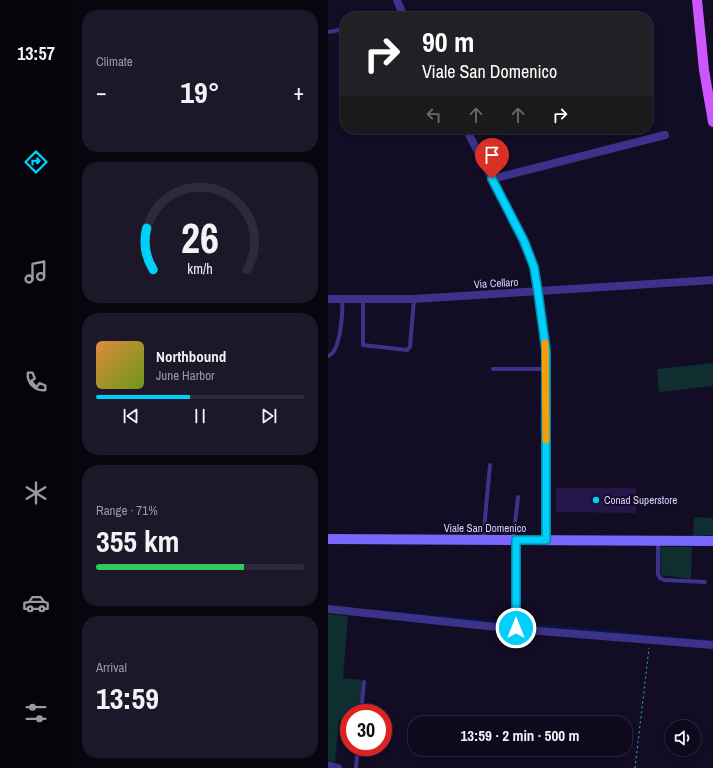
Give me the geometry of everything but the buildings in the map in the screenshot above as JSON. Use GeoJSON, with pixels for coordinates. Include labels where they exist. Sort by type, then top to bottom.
{"type":"FeatureCollection","features":[{"type":"Feature","properties":{"kind":"main road"},"geometry":{"type":"LineString","coordinates":[[696,0],[704,70],[713,122]]}},
{"type":"Feature","properties":{"kind":"main road","name":"Viale San Domenico"},"geometry":{"type":"LineString","coordinates":[[328,539],[658,542],[713,541]]}},
{"type":"Feature","properties":{"kind":"street"},"geometry":{"type":"LineString","coordinates":[[397,0],[402,12]]}},
{"type":"Feature","properties":{"kind":"street"},"geometry":{"type":"LineString","coordinates":[[469,134],[524,241],[534,267],[546,350],[546,540]]}},
{"type":"Feature","properties":{"kind":"street"},"geometry":{"type":"LineString","coordinates":[[492,179],[665,135]]}},
{"type":"Feature","properties":{"kind":"street","name":"Via Cellaro"},"geometry":{"type":"LineString","coordinates":[[328,299],[414,299],[713,280]]}},
{"type":"Feature","properties":{"kind":"street"},"geometry":{"type":"LineString","coordinates":[[514,540],[515,624]]}},
{"type":"Feature","properties":{"kind":"street"},"geometry":{"type":"LineString","coordinates":[[328,609],[515,624],[650,640],[713,645]]}},
{"type":"Feature","properties":{"kind":"lane"},"geometry":{"type":"LineString","coordinates":[[328,32],[340,29]]}},
{"type":"Feature","properties":{"kind":"lane"},"geometry":{"type":"LineString","coordinates":[[328,356],[335,350],[340,326],[342,299]]}},
{"type":"Feature","properties":{"kind":"lane"},"geometry":{"type":"LineString","coordinates":[[363,299],[363,346],[407,350],[410,347],[414,299]]}},
{"type":"Feature","properties":{"kind":"lane"},"geometry":{"type":"LineString","coordinates":[[493,369],[546,369]]}},
{"type":"Feature","properties":{"kind":"lane"},"geometry":{"type":"LineString","coordinates":[[483,540],[490,465]]}},
{"type":"Feature","properties":{"kind":"lane"},"geometry":{"type":"LineString","coordinates":[[514,540],[518,496]]}},
{"type":"Feature","properties":{"kind":"lane"},"geometry":{"type":"LineString","coordinates":[[658,542],[658,574],[660,578],[664,580],[705,582]]}},
{"type":"Feature","properties":{"kind":"lane"},"geometry":{"type":"LineString","coordinates":[[363,704],[364,682]]}},
{"type":"Feature","properties":{"kind":"lane"},"geometry":{"type":"LineString","coordinates":[[356,768],[357,756]]}},
{"type":"Feature","properties":{"kind":"path"},"geometry":{"type":"LineString","coordinates":[[635,768],[650,640]]}},
{"type":"Feature","properties":{"kind":"green space"},"geometry":{"type":"Polygon","coordinates":[[[713,363],[713,386],[659,392],[657,369],[713,363]]]}},
{"type":"Feature","properties":{"kind":"green space"},"geometry":{"type":"Polygon","coordinates":[[[694,517],[713,518],[713,535],[693,536],[694,517]]]}},
{"type":"Feature","properties":{"kind":"green space"},"geometry":{"type":"Polygon","coordinates":[[[660,547],[692,547],[691,579],[661,575],[660,547]]]}},
{"type":"Feature","properties":{"kind":"green space"},"geometry":{"type":"Polygon","coordinates":[[[328,614],[348,616],[343,678],[362,680],[361,704],[340,704],[340,720],[335,762],[328,760],[328,614]]]}},
{"type":"Feature","properties":{"kind":"waterway"},"geometry":{"type":"LineString","coordinates":[[328,605],[337,606]]}},
{"type":"Feature","properties":{"kind":"waterway"},"geometry":{"type":"LineString","coordinates":[[371,610],[512,623]]}},
{"type":"Feature","properties":{"kind":"waterway"},"geometry":{"type":"LineString","coordinates":[[516,623],[713,641]]}},
{"type":"Feature","properties":{"kind":"slow traffic"},"geometry":{"type":"LineString","coordinates":[[545,343],[547,385],[546,440]]}},
{"type":"Feature","properties":{"kind":"place","name":"Conad Superstore"},"geometry":{"type":"Point","coordinates":[596,500]}},
{"type":"Feature","properties":{"kind":"route"},"geometry":{"type":"LineString","coordinates":[[492,179],[524,241],[534,267],[546,350],[546,540],[516,540],[516,628]]}}]}
